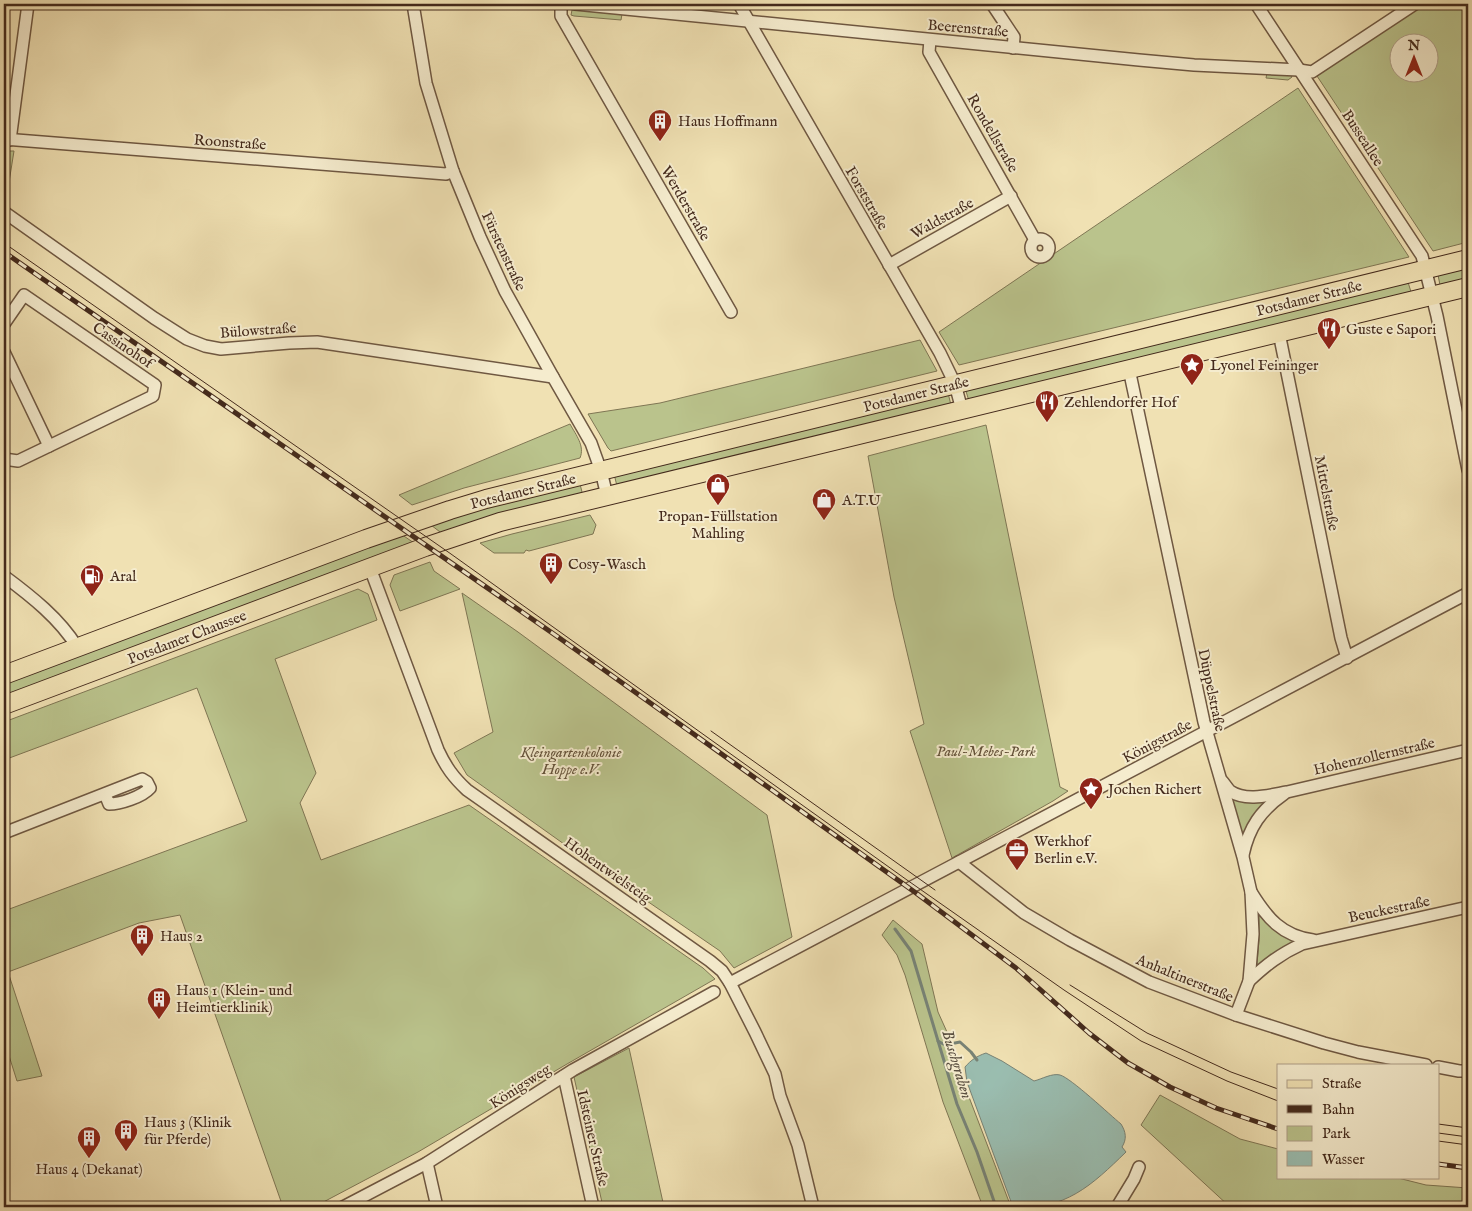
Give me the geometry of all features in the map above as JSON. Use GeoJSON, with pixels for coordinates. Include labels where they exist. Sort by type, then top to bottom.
{"type":"FeatureCollection","features":[{"type":"Feature","properties":{"kind":"main road","name":"Potsdamer Straße"},"geometry":{"type":"LineString","coordinates":[[366,539],[486,499],[1468,259]]}},
{"type":"Feature","properties":{"kind":"main road","name":"Potsdamer Straße"},"geometry":{"type":"LineString","coordinates":[[370,568],[475,529],[500,522],[1468,286]]}},
{"type":"Feature","properties":{"kind":"main road","name":"Potsdamer Chaussee"},"geometry":{"type":"LineString","coordinates":[[4,675],[366,539]]}},
{"type":"Feature","properties":{"kind":"main road","name":"Potsdamer Chaussee"},"geometry":{"type":"LineString","coordinates":[[4,705],[370,568]]}},
{"type":"Feature","properties":{"kind":"street"},"geometry":{"type":"LineString","coordinates":[[7,140],[28,4]]}},
{"type":"Feature","properties":{"kind":"street","name":"Fürstenstraße"},"geometry":{"type":"LineString","coordinates":[[413,4],[426,84],[452,171],[505,291],[591,443],[607,496]]}},
{"type":"Feature","properties":{"kind":"street","name":"Werderstraße"},"geometry":{"type":"LineString","coordinates":[[561,4],[561,16],[731,312]]}},
{"type":"Feature","properties":{"kind":"street","name":"Beerenstraße"},"geometry":{"type":"LineString","coordinates":[[575,4],[1194,65],[1312,72],[1415,4]]}},
{"type":"Feature","properties":{"kind":"street","name":"Forststraße"},"geometry":{"type":"LineString","coordinates":[[739,4],[940,354],[956,384],[962,410]]}},
{"type":"Feature","properties":{"kind":"street"},"geometry":{"type":"LineString","coordinates":[[992,4],[1014,37],[1013,48]]}},
{"type":"Feature","properties":{"kind":"street","name":"Busseallee"},"geometry":{"type":"LineString","coordinates":[[1256,4],[1422,256],[1432,295],[1468,470]]}},
{"type":"Feature","properties":{"kind":"street","name":"Rondellstraße"},"geometry":{"type":"LineString","coordinates":[[930,40],[929,52],[1036,240]]}},
{"type":"Feature","properties":{"kind":"street","name":"Roonstraße"},"geometry":{"type":"LineString","coordinates":[[7,140],[446,174],[452,171]]}},
{"type":"Feature","properties":{"kind":"street","name":"Waldstraße"},"geometry":{"type":"LineString","coordinates":[[889,265],[1011,196]]}},
{"type":"Feature","properties":{"kind":"street","name":"Bülowstraße"},"geometry":{"type":"LineString","coordinates":[[4,212],[154,318],[187,339],[205,346],[221,349],[317,342],[553,377]]}},
{"type":"Feature","properties":{"kind":"street","name":"Cassinohof"},"geometry":{"type":"LineString","coordinates":[[4,324],[24,295],[155,385],[153,396],[18,461],[4,459]]}},
{"type":"Feature","properties":{"kind":"street","name":"Mittelstraße"},"geometry":{"type":"LineString","coordinates":[[1279,332],[1341,638],[1347,658]]}},
{"type":"Feature","properties":{"kind":"street"},"geometry":{"type":"LineString","coordinates":[[4,352],[49,446]]}},
{"type":"Feature","properties":{"kind":"street","name":"Düppelstraße"},"geometry":{"type":"LineString","coordinates":[[1129,369],[1206,732],[1243,857],[1251,892],[1253,934],[1249,981],[1236,1015]]}},
{"type":"Feature","properties":{"kind":"street","name":"Hohentwielsteig"},"geometry":{"type":"LineString","coordinates":[[370,568],[438,750],[457,781],[474,795],[710,960],[722,971],[730,983],[775,1074],[780,1096],[798,1145],[813,1207]]}},
{"type":"Feature","properties":{"kind":"street"},"geometry":{"type":"LineString","coordinates":[[4,576],[46,611],[69,635],[77,648]]}},
{"type":"Feature","properties":{"kind":"street","name":"Königstraße"},"geometry":{"type":"LineString","coordinates":[[730,983],[1468,593]]}},
{"type":"Feature","properties":{"kind":"street","name":"Hohenzollernstraße"},"geometry":{"type":"LineString","coordinates":[[1219,778],[1230,791],[1244,796],[1259,797],[1468,750]]}},
{"type":"Feature","properties":{"kind":"street","name":"Hohenzollernstraße"},"geometry":{"type":"LineString","coordinates":[[1243,857],[1246,840],[1254,825],[1275,801],[1287,792]]}},
{"type":"Feature","properties":{"kind":"street"},"geometry":{"type":"LineString","coordinates":[[4,832],[105,794]]}},
{"type":"Feature","properties":{"kind":"street","name":"Anhaltinerstraße"},"geometry":{"type":"LineString","coordinates":[[959,862],[1024,913],[1148,982],[1236,1015],[1324,1043],[1367,1054],[1421,1064]]}},
{"type":"Feature","properties":{"kind":"street","name":"Beuckestraße"},"geometry":{"type":"LineString","coordinates":[[1251,892],[1264,913],[1276,924],[1302,939],[1317,941]]}},
{"type":"Feature","properties":{"kind":"street","name":"Beuckestraße"},"geometry":{"type":"LineString","coordinates":[[1249,981],[1267,964],[1302,944],[1468,907]]}},
{"type":"Feature","properties":{"kind":"street","name":"Königsweg"},"geometry":{"type":"LineString","coordinates":[[343,1207],[427,1163],[564,1076],[714,992]]}},
{"type":"Feature","properties":{"kind":"street"},"geometry":{"type":"LineString","coordinates":[[1440,1067],[1459,1071],[1468,1070]]}},
{"type":"Feature","properties":{"kind":"street","name":"Idsteiner Straße"},"geometry":{"type":"LineString","coordinates":[[564,1076],[593,1207]]}},
{"type":"Feature","properties":{"kind":"street"},"geometry":{"type":"LineString","coordinates":[[427,1163],[437,1207]]}},
{"type":"Feature","properties":{"kind":"street"},"geometry":{"type":"LineString","coordinates":[[1117,1207],[1139,1167]]}},
{"type":"Feature","properties":{"kind":"green space"},"geometry":{"type":"Polygon","coordinates":[[[1424,4],[1468,4],[1468,242],[1433,251],[1317,76],[1424,4]]]}},
{"type":"Feature","properties":{"kind":"green space"},"geometry":{"type":"Polygon","coordinates":[[[573,9],[622,14],[621,20],[574,16],[571,15],[573,9]]]}},
{"type":"Feature","properties":{"kind":"green space"},"geometry":{"type":"Polygon","coordinates":[[[1267,73],[1290,74],[1292,77],[1288,80],[1266,78],[1267,73]]]}},
{"type":"Feature","properties":{"kind":"green space"},"geometry":{"type":"Polygon","coordinates":[[[1298,88],[1409,257],[959,365],[939,332],[1298,88]]]}},
{"type":"Feature","properties":{"kind":"green space"},"geometry":{"type":"Polygon","coordinates":[[[4,151],[14,151],[6,201],[4,200],[4,151]]]}},
{"type":"Feature","properties":{"kind":"green space"},"geometry":{"type":"Polygon","coordinates":[[[1468,265],[1468,282],[1440,285],[1438,275],[1468,265]]]}},
{"type":"Feature","properties":{"kind":"green space"},"geometry":{"type":"Polygon","coordinates":[[[1407,279],[1412,295],[969,401],[965,388],[1407,279]]]}},
{"type":"Feature","properties":{"kind":"green space"},"geometry":{"type":"Polygon","coordinates":[[[920,340],[937,371],[611,451],[588,414],[660,403],[920,340]]]}},
{"type":"Feature","properties":{"kind":"green space"},"geometry":{"type":"Polygon","coordinates":[[[948,393],[951,405],[617,486],[614,474],[948,393]]]}},
{"type":"Feature","properties":{"kind":"green space"},"geometry":{"type":"Polygon","coordinates":[[[570,424],[581,445],[580,458],[464,488],[412,505],[399,495],[570,424]]]}},
{"type":"Feature","properties":{"kind":"green space","name":"Paul-Mebes-Park"},"geometry":{"type":"Polygon","coordinates":[[[986,425],[1060,787],[1068,791],[952,858],[910,731],[924,724],[894,597],[868,456],[986,425]]]}},
{"type":"Feature","properties":{"kind":"green space"},"geometry":{"type":"Polygon","coordinates":[[[579,480],[583,496],[444,535],[427,522],[579,480]]]}},
{"type":"Feature","properties":{"kind":"green space"},"geometry":{"type":"Polygon","coordinates":[[[590,515],[596,525],[593,534],[529,551],[526,550],[524,553],[494,553],[480,543],[512,534],[590,515]]]}},
{"type":"Feature","properties":{"kind":"green space"},"geometry":{"type":"Polygon","coordinates":[[[398,532],[417,545],[4,700],[4,680],[398,532]]]}},
{"type":"Feature","properties":{"kind":"green space"},"geometry":{"type":"Polygon","coordinates":[[[430,562],[434,571],[460,589],[400,611],[390,585],[394,575],[430,562]]]}},
{"type":"Feature","properties":{"kind":"green space"},"geometry":{"type":"Polygon","coordinates":[[[358,589],[368,594],[377,620],[275,659],[316,773],[300,803],[321,860],[469,805],[703,968],[715,979],[418,1152],[314,1207],[283,1207],[180,915],[139,923],[8,972],[42,1076],[17,1081],[4,1040],[4,911],[247,821],[197,688],[4,760],[4,722],[358,589]]]}},
{"type":"Feature","properties":{"kind":"green space","name":"Kleingartenkolonie Hoppe e.V."},"geometry":{"type":"Polygon","coordinates":[[[462,593],[767,815],[792,937],[734,968],[720,951],[467,775],[454,753],[493,732],[462,593]]]}},
{"type":"Feature","properties":{"kind":"green space"},"geometry":{"type":"Polygon","coordinates":[[[1230,796],[1251,802],[1264,802],[1265,804],[1243,838],[1230,796]]]}},
{"type":"Feature","properties":{"kind":"green space"},"geometry":{"type":"Polygon","coordinates":[[[1259,916],[1295,940],[1294,943],[1275,952],[1259,965],[1257,964],[1259,916]]]}},
{"type":"Feature","properties":{"kind":"green space"},"geometry":{"type":"Polygon","coordinates":[[[893,920],[922,944],[938,1012],[1011,1207],[983,1207],[943,1102],[905,975],[897,955],[882,935],[893,920]]]}},
{"type":"Feature","properties":{"kind":"green space"},"geometry":{"type":"Polygon","coordinates":[[[629,1048],[664,1207],[603,1207],[574,1077],[629,1048]]]}},
{"type":"Feature","properties":{"kind":"green space"},"geometry":{"type":"Polygon","coordinates":[[[1160,1095],[1240,1139],[1277,1149],[1277,1178],[1398,1178],[1426,1185],[1468,1188],[1468,1207],[1230,1207],[1141,1125],[1160,1095]]]}},
{"type":"Feature","properties":{"kind":"water"},"geometry":{"type":"Polygon","coordinates":[[[986,1053],[1034,1081],[1050,1075],[1060,1075],[1073,1083],[1121,1124],[1125,1136],[1122,1147],[1126,1152],[1089,1185],[1063,1200],[1048,1205],[1013,1207],[967,1082],[965,1067],[974,1058],[986,1053]]]}},
{"type":"Feature","properties":{"kind":"waterway","name":"Buschgraben"},"geometry":{"type":"LineString","coordinates":[[895,929],[911,951],[957,1104],[977,1152],[996,1207]]}},
{"type":"Feature","properties":{"kind":"waterway"},"geometry":{"type":"LineString","coordinates":[[938,1041],[945,1045],[960,1042],[977,1060]]}},
{"type":"Feature","properties":{"kind":"tram line"},"geometry":{"type":"LineString","coordinates":[[4,243],[451,554],[1064,990],[1141,1041],[1227,1081],[1277,1101]]}},
{"type":"Feature","properties":{"kind":"tram line"},"geometry":{"type":"LineString","coordinates":[[711,731],[935,890]]}},
{"type":"Feature","properties":{"kind":"tram line"},"geometry":{"type":"LineString","coordinates":[[1070,985],[1147,1033],[1231,1072],[1277,1089]]}},
{"type":"Feature","properties":{"kind":"tram line"},"geometry":{"type":"LineString","coordinates":[[1440,1124],[1468,1128]]}},
{"type":"Feature","properties":{"kind":"tram line"},"geometry":{"type":"LineString","coordinates":[[1440,1133],[1468,1137]]}},
{"type":"Feature","properties":{"kind":"tram line"},"geometry":{"type":"LineString","coordinates":[[1440,1141],[1468,1145]]}},
{"type":"Feature","properties":{"kind":"railway"},"geometry":{"type":"LineString","coordinates":[[4,252],[558,637],[916,893],[1016,968],[1089,1033],[1128,1063],[1170,1087],[1216,1108],[1277,1129]]}},
{"type":"Feature","properties":{"kind":"railway"},"geometry":{"type":"LineString","coordinates":[[1440,1164],[1468,1168]]}},
{"type":"Feature","properties":{"kind":"place","name":"Haus Hoffmann"},"geometry":{"type":"Point","coordinates":[660,142]}},
{"type":"Feature","properties":{"kind":"place","name":"Guste e Sapori"},"geometry":{"type":"Point","coordinates":[1329,350]}},
{"type":"Feature","properties":{"kind":"place","name":"Lyonel Feininger"},"geometry":{"type":"Point","coordinates":[1192,386]}},
{"type":"Feature","properties":{"kind":"place","name":"Zehlendorfer Hof"},"geometry":{"type":"Point","coordinates":[1047,423]}},
{"type":"Feature","properties":{"kind":"place","name":"Propan-Füllstation Mahling"},"geometry":{"type":"Point","coordinates":[718,506]}},
{"type":"Feature","properties":{"kind":"place","name":"A.T.U"},"geometry":{"type":"Point","coordinates":[824,521]}},
{"type":"Feature","properties":{"kind":"place","name":"Cosy-Wasch"},"geometry":{"type":"Point","coordinates":[551,585]}},
{"type":"Feature","properties":{"kind":"place","name":"Aral"},"geometry":{"type":"Point","coordinates":[92,597]}},
{"type":"Feature","properties":{"kind":"place","name":"Jochen Richert"},"geometry":{"type":"Point","coordinates":[1091,810]}},
{"type":"Feature","properties":{"kind":"place","name":"Werkhof Berlin e.V."},"geometry":{"type":"Point","coordinates":[1017,871]}},
{"type":"Feature","properties":{"kind":"place","name":"Haus 2"},"geometry":{"type":"Point","coordinates":[142,957]}},
{"type":"Feature","properties":{"kind":"place","name":"Haus 1 (Klein- und Heimtierklinik)"},"geometry":{"type":"Point","coordinates":[159,1020]}},
{"type":"Feature","properties":{"kind":"place","name":"Haus 3 (Klinik für Pferde)"},"geometry":{"type":"Point","coordinates":[126,1152]}},
{"type":"Feature","properties":{"kind":"place","name":"Haus 4 (Dekanat)"},"geometry":{"type":"Point","coordinates":[89,1159]}}]}
